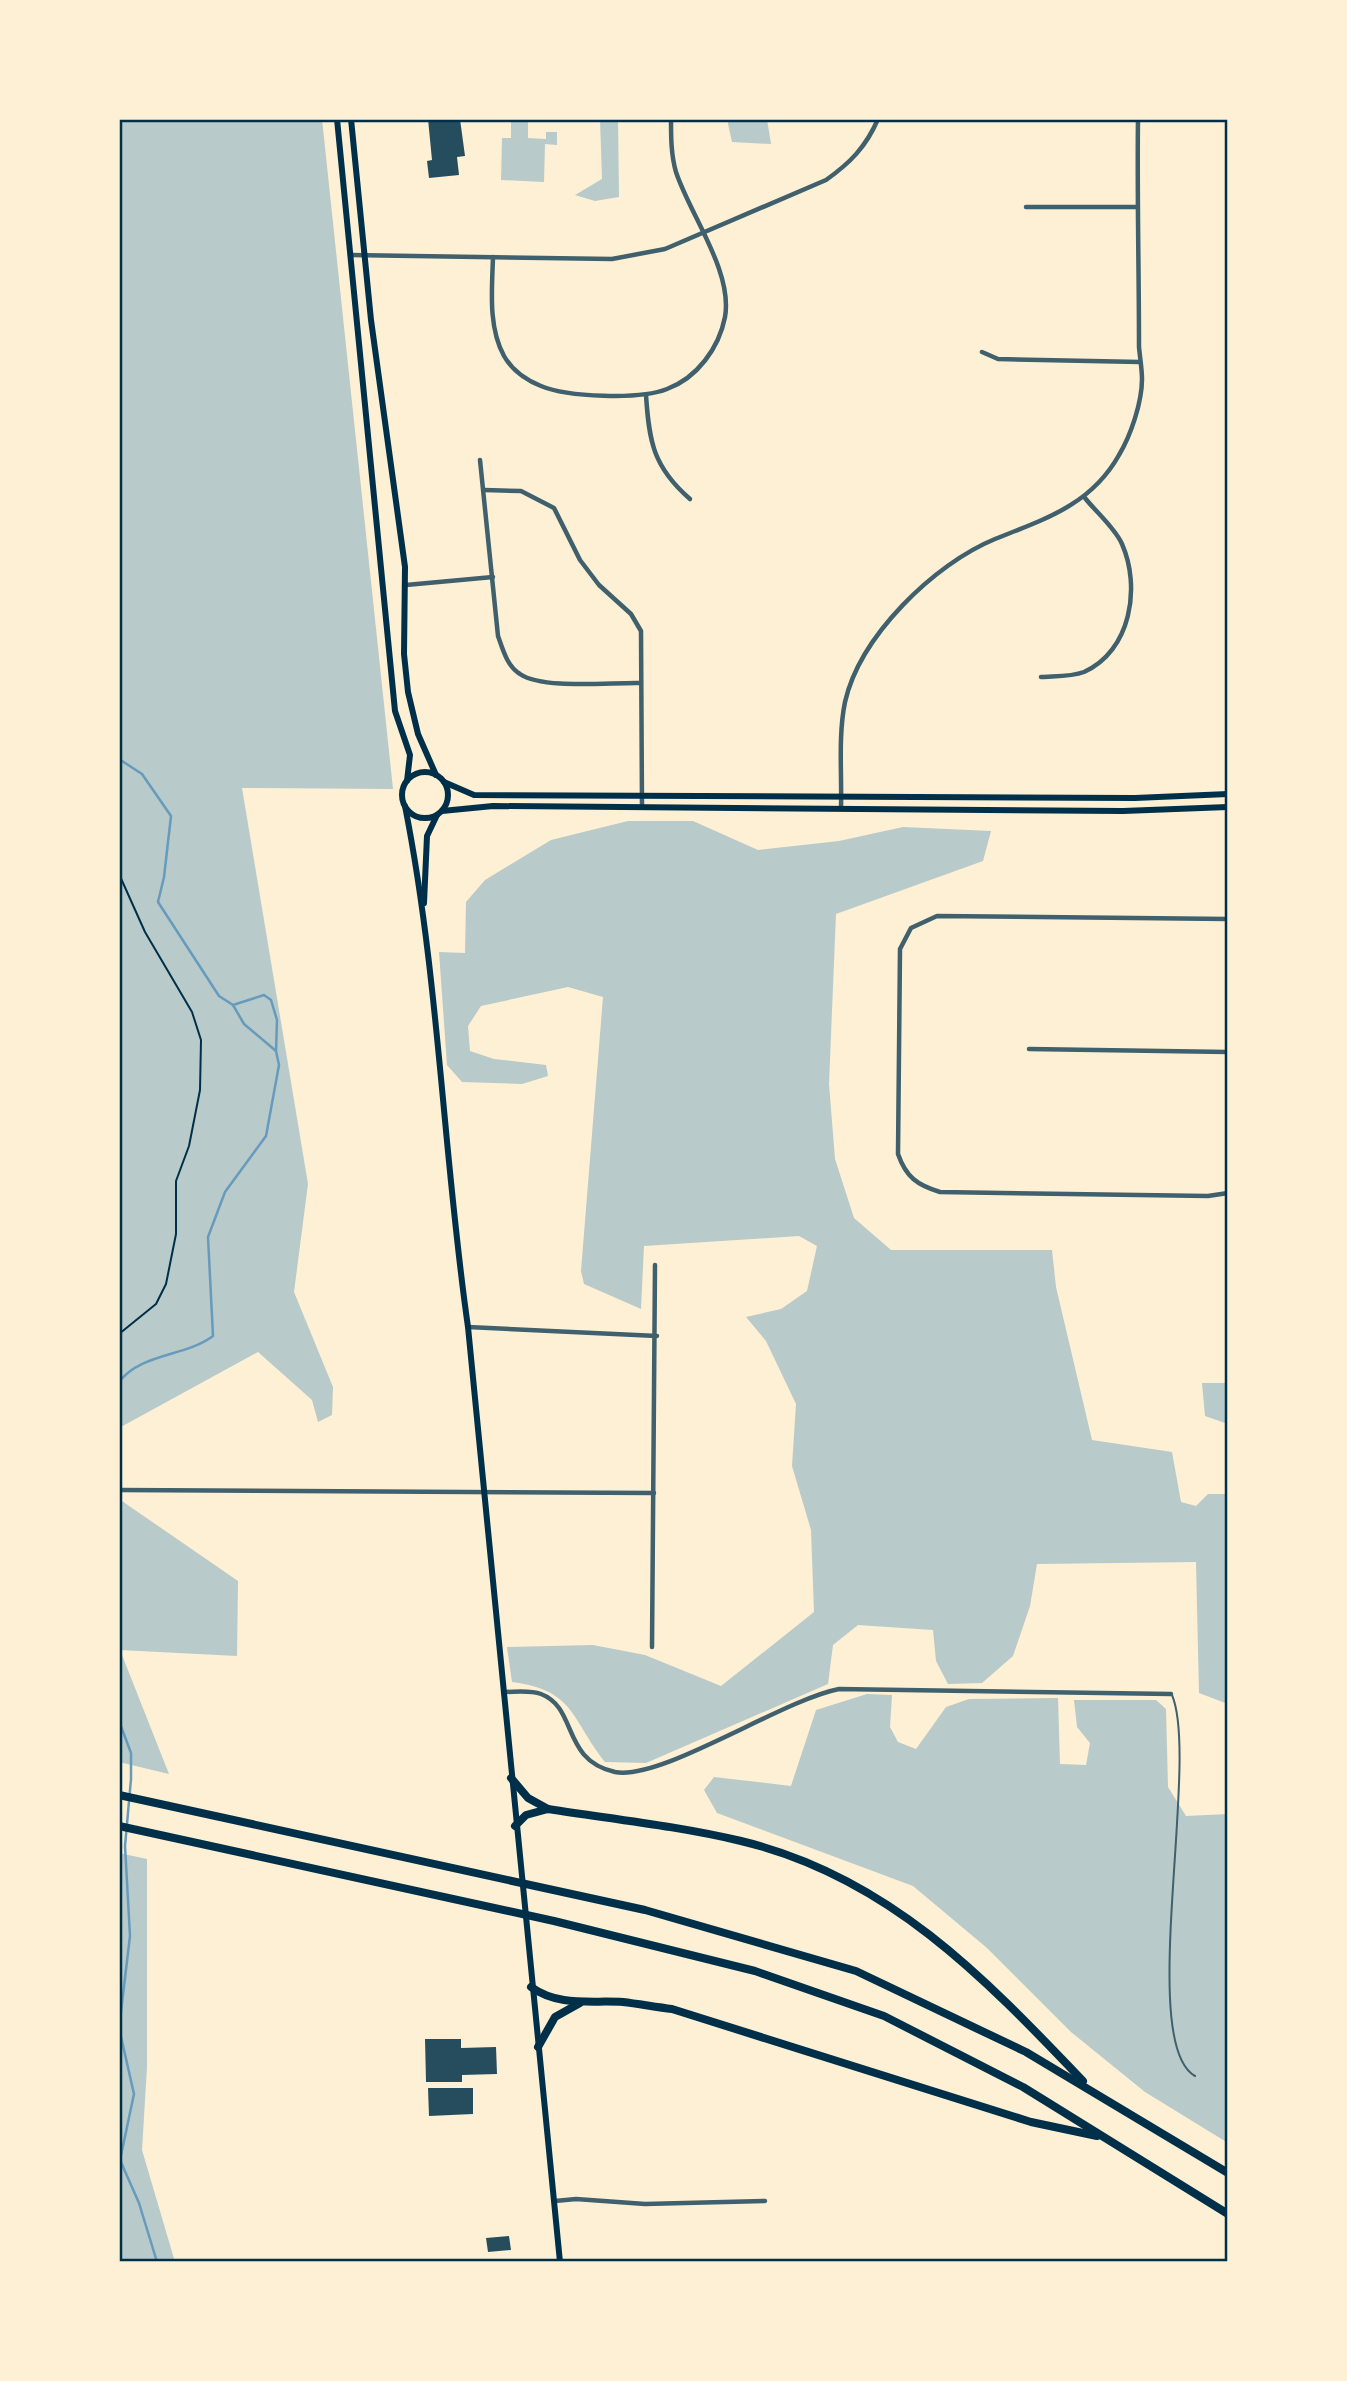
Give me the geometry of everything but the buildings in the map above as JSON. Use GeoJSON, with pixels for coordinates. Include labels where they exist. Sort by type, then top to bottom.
{"type":"FeatureCollection","features":[{"type":"Feature","properties":{"kind":"highway"},"geometry":{"type":"LineString","coordinates":[[511,1778],[528,1798],[548,1809],[743,1841],[836,1876],[895,1907],[933,1935],[1011,2006],[1088,2087]]}},
{"type":"Feature","properties":{"kind":"highway"},"geometry":{"type":"LineString","coordinates":[[119,1795],[645,1910],[856,1971],[1026,2052],[1228,2173]]}},
{"type":"Feature","properties":{"kind":"highway"},"geometry":{"type":"LineString","coordinates":[[515,1826],[526,1815],[548,1809]]}},
{"type":"Feature","properties":{"kind":"highway"},"geometry":{"type":"LineString","coordinates":[[119,1826],[554,1921],[755,1971],[884,2016],[1023,2087],[1228,2214]]}},
{"type":"Feature","properties":{"kind":"highway"},"geometry":{"type":"LineString","coordinates":[[531,1987],[545,1996],[583,2002],[622,2002],[672,2009],[1031,2122],[1102,2137]]}},
{"type":"Feature","properties":{"kind":"highway"},"geometry":{"type":"LineString","coordinates":[[538,2047],[555,2017],[571,2005],[583,2002]]}},
{"type":"Feature","properties":{"kind":"main road"},"geometry":{"type":"LineString","coordinates":[[337,119],[395,711],[410,755],[403,791],[423,912],[455,1240],[468,1327],[531,1987],[561,2262]]}},
{"type":"Feature","properties":{"kind":"main road"},"geometry":{"type":"LineString","coordinates":[[351,119],[406,585],[404,654],[408,692],[418,734],[436,775],[444,782],[474,795],[1135,798],[1228,794]]}},
{"type":"Feature","properties":{"kind":"main road"},"geometry":{"type":"LineString","coordinates":[[407,781],[420,773],[436,775]]}},
{"type":"Feature","properties":{"kind":"main road"},"geometry":{"type":"LineString","coordinates":[[423,912],[427,836],[448,797],[444,782]]}},
{"type":"Feature","properties":{"kind":"main road"},"geometry":{"type":"LineString","coordinates":[[405,806],[422,818],[493,806],[1123,811],[1228,807]]}},
{"type":"Feature","properties":{"kind":"street"},"geometry":{"type":"LineString","coordinates":[[493,257],[492,320],[503,354],[520,374],[556,391],[646,395],[668,389],[691,375],[710,354],[722,330],[726,302],[703,233],[677,174],[671,119]]}},
{"type":"Feature","properties":{"kind":"street"},"geometry":{"type":"LineString","coordinates":[[349,256],[633,257],[665,249],[797,195],[848,164],[868,142],[878,119]]}},
{"type":"Feature","properties":{"kind":"street"},"geometry":{"type":"LineString","coordinates":[[841,808],[845,703],[855,669],[889,622],[924,586],[970,552],[1062,513],[1085,498],[1120,454],[1137,405],[1142,379],[1137,206],[1138,119]]}},
{"type":"Feature","properties":{"kind":"street"},"geometry":{"type":"LineString","coordinates":[[1026,207],[1137,206]]}},
{"type":"Feature","properties":{"kind":"street"},"geometry":{"type":"LineString","coordinates":[[982,352],[998,359],[1140,362]]}},
{"type":"Feature","properties":{"kind":"street"},"geometry":{"type":"LineString","coordinates":[[646,395],[654,455],[673,484],[690,499]]}},
{"type":"Feature","properties":{"kind":"street"},"geometry":{"type":"LineString","coordinates":[[480,460],[498,636],[505,657],[522,676],[542,681],[642,683]]}},
{"type":"Feature","properties":{"kind":"street"},"geometry":{"type":"LineString","coordinates":[[484,490],[521,491],[554,508],[580,560],[599,585],[631,614],[641,631],[642,808]]}},
{"type":"Feature","properties":{"kind":"street"},"geometry":{"type":"LineString","coordinates":[[1041,677],[1084,672],[1098,662],[1122,634],[1132,602],[1132,584],[1122,543],[1085,498]]}},
{"type":"Feature","properties":{"kind":"street"},"geometry":{"type":"LineString","coordinates":[[406,585],[493,576]]}},
{"type":"Feature","properties":{"kind":"street"},"geometry":{"type":"LineString","coordinates":[[1228,919],[937,916],[911,929],[900,949],[898,1154],[910,1179],[920,1186],[940,1192],[1208,1196],[1228,1193]]}},
{"type":"Feature","properties":{"kind":"street"},"geometry":{"type":"LineString","coordinates":[[1029,1049],[1228,1052]]}},
{"type":"Feature","properties":{"kind":"street"},"geometry":{"type":"LineString","coordinates":[[652,1647],[656,1265]]}},
{"type":"Feature","properties":{"kind":"street"},"geometry":{"type":"LineString","coordinates":[[468,1327],[657,1336]]}},
{"type":"Feature","properties":{"kind":"street"},"geometry":{"type":"LineString","coordinates":[[119,1490],[654,1493]]}},
{"type":"Feature","properties":{"kind":"street"},"geometry":{"type":"LineString","coordinates":[[503,1693],[535,1692],[548,1697],[563,1712],[573,1740],[582,1753],[600,1766],[622,1773],[652,1768],[810,1697],[839,1689],[1171,1694]]}},
{"type":"Feature","properties":{"kind":"street"},"geometry":{"type":"LineString","coordinates":[[555,2201],[576,2199],[645,2204],[765,2201]]}},
{"type":"Feature","properties":{"kind":"lane"},"geometry":{"type":"LineString","coordinates":[[1171,1694],[1178,1711],[1179,1749],[1172,1871],[1170,1990],[1176,2044],[1185,2068],[1195,2076]]}},
{"type":"Feature","properties":{"kind":"path"},"geometry":{"type":"LineString","coordinates":[[119,874],[145,932],[192,1012],[201,1040],[200,1090],[189,1146],[176,1181],[176,1234],[166,1284],[156,1304],[119,1334]]}},
{"type":"Feature","properties":{"kind":"shaded area"},"geometry":{"type":"Polygon","coordinates":[[[119,119],[322,119],[393,789],[242,788],[308,1184],[294,1292],[333,1387],[332,1415],[318,1422],[312,1400],[258,1352],[119,1428],[119,119]]]}},
{"type":"Feature","properties":{"kind":"shaded area"},"geometry":{"type":"Polygon","coordinates":[[[600,119],[618,119],[619,197],[595,201],[575,195],[602,179],[600,119]]]}},
{"type":"Feature","properties":{"kind":"shaded area"},"geometry":{"type":"Polygon","coordinates":[[[727,119],[767,119],[771,144],[732,142],[727,119]]]}},
{"type":"Feature","properties":{"kind":"shaded area"},"geometry":{"type":"Polygon","coordinates":[[[511,121],[528,122],[528,138],[546,139],[546,132],[557,132],[557,145],[545,144],[544,182],[501,180],[502,138],[511,138],[511,121]]]}},
{"type":"Feature","properties":{"kind":"shaded area"},"geometry":{"type":"Polygon","coordinates":[[[628,821],[693,821],[758,850],[839,841],[903,827],[991,831],[983,861],[836,914],[829,1084],[835,1159],[854,1218],[891,1250],[1052,1250],[1056,1287],[1092,1440],[1172,1452],[1181,1502],[1196,1506],[1208,1494],[1228,1494],[1228,1704],[1199,1693],[1196,1562],[1037,1564],[1030,1606],[1013,1656],[982,1683],[948,1684],[936,1661],[933,1630],[858,1625],[833,1645],[828,1684],[646,1763],[605,1762],[560,1699],[533,1686],[512,1682],[507,1647],[593,1645],[645,1655],[721,1686],[814,1612],[811,1530],[792,1466],[796,1404],[766,1341],[746,1317],[781,1309],[807,1291],[817,1246],[799,1236],[644,1246],[641,1309],[584,1284],[581,1271],[603,997],[568,987],[481,1006],[468,1026],[470,1051],[494,1059],[546,1065],[548,1076],[522,1084],[462,1082],[447,1065],[439,952],[465,953],[466,902],[485,880],[551,840],[628,821]]]}},
{"type":"Feature","properties":{"kind":"shaded area"},"geometry":{"type":"Polygon","coordinates":[[[1202,1383],[1228,1383],[1228,1424],[1205,1416],[1202,1383]]]}},
{"type":"Feature","properties":{"kind":"shaded area"},"geometry":{"type":"Polygon","coordinates":[[[119,1499],[238,1581],[237,1656],[120,1650],[169,1774],[119,1762],[119,1499]]]}},
{"type":"Feature","properties":{"kind":"shaded area"},"geometry":{"type":"Polygon","coordinates":[[[867,1694],[892,1695],[890,1727],[898,1742],[916,1749],[946,1707],[969,1699],[1058,1698],[1060,1764],[1086,1765],[1090,1743],[1077,1727],[1074,1700],[1156,1700],[1166,1709],[1168,1787],[1186,1816],[1228,1814],[1228,2143],[1145,2092],[1071,2032],[987,1948],[913,1886],[717,1813],[704,1790],[714,1777],[791,1786],[816,1710],[867,1694]]]}},
{"type":"Feature","properties":{"kind":"shaded area"},"geometry":{"type":"Polygon","coordinates":[[[119,1853],[147,1859],[147,2067],[142,2150],[175,2262],[119,2262],[119,1853]]]}},
{"type":"Feature","properties":{"kind":"waterway"},"geometry":{"type":"LineString","coordinates":[[119,759],[142,774],[171,816],[164,877],[158,902],[219,996],[233,1005],[244,1024],[276,1051],[279,1065],[266,1136],[225,1192],[208,1237],[213,1336],[190,1348],[151,1360],[128,1373],[119,1382]]}},
{"type":"Feature","properties":{"kind":"waterway"},"geometry":{"type":"LineString","coordinates":[[233,1005],[264,995],[271,1000],[277,1020],[276,1051]]}},
{"type":"Feature","properties":{"kind":"waterway"},"geometry":{"type":"LineString","coordinates":[[119,1721],[131,1753],[125,1846],[130,1936],[119,2028],[134,2094],[120,2160],[139,2203],[157,2262]]}}]}
